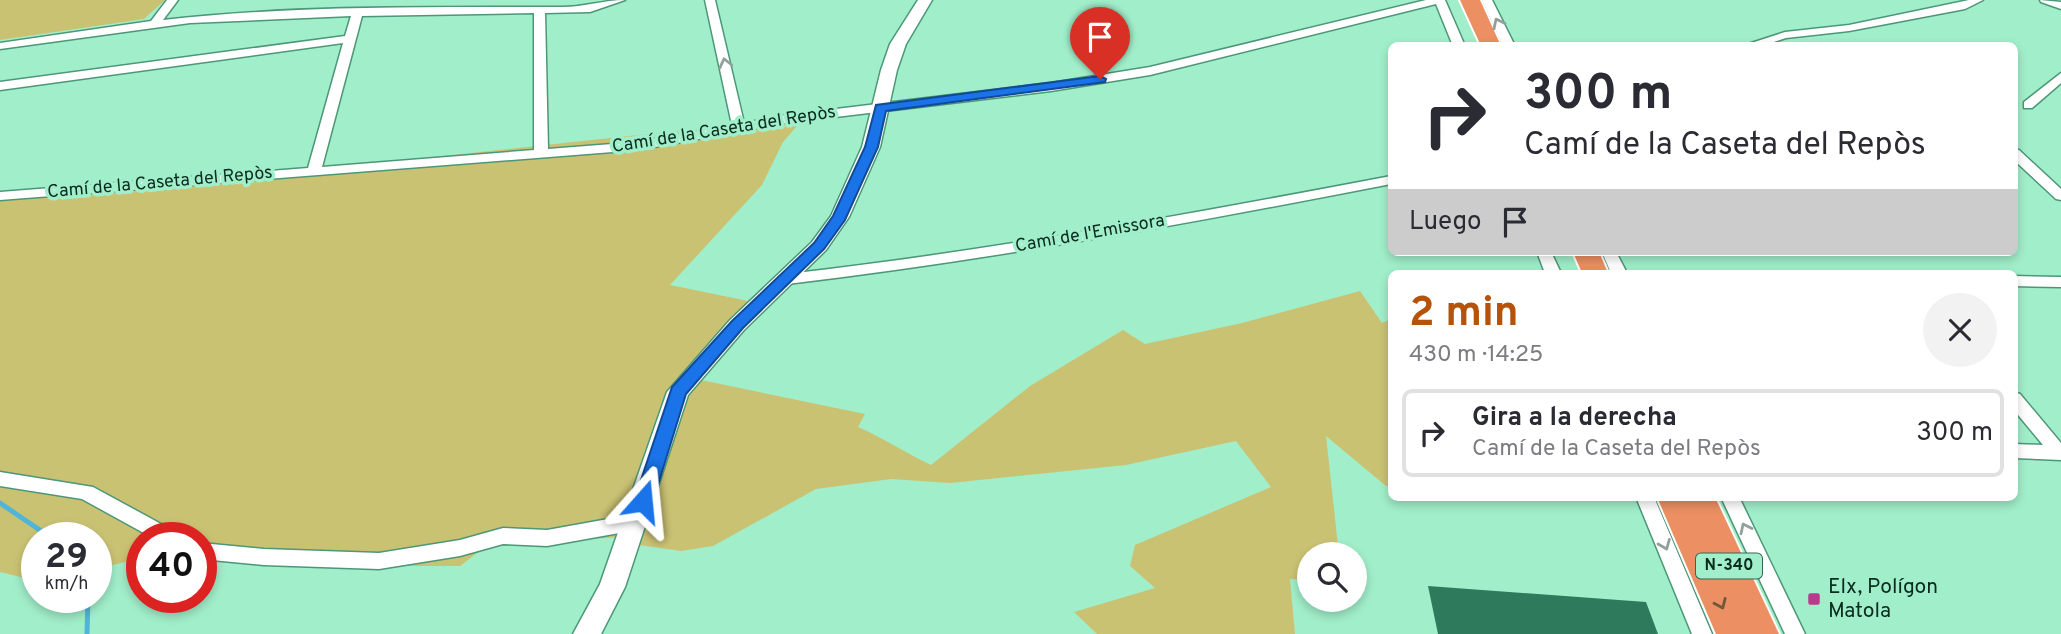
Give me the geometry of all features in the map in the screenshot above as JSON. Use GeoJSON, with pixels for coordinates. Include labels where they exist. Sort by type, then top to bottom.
{"type":"FeatureCollection","features":[{"type":"Feature","properties":{"kind":"highway"},"geometry":{"type":"LineString","coordinates":[[1456,0],[1473,42]]}},
{"type":"Feature","properties":{"kind":"highway"},"geometry":{"type":"LineString","coordinates":[[1470,0],[1489,42]]}},
{"type":"Feature","properties":{"kind":"highway","name":"N-340"},"geometry":{"type":"LineString","coordinates":[[1676,501],[1734,634]]}},
{"type":"Feature","properties":{"kind":"highway","name":"N-340"},"geometry":{"type":"LineString","coordinates":[[1701,501],[1786,630]]}},
{"type":"Feature","properties":{"kind":"street"},"geometry":{"type":"LineString","coordinates":[[154,24],[173,0]]}},
{"type":"Feature","properties":{"kind":"street"},"geometry":{"type":"LineString","coordinates":[[0,46],[154,24],[252,15],[529,6],[574,12],[596,9],[620,0]]}},
{"type":"Feature","properties":{"kind":"street"},"geometry":{"type":"LineString","coordinates":[[710,0],[739,127]]}},
{"type":"Feature","properties":{"kind":"street"},"geometry":{"type":"LineString","coordinates":[[587,634],[612,587],[678,391],[737,325],[819,246],[840,217],[871,147],[888,70],[898,44],[925,0]]}},
{"type":"Feature","properties":{"kind":"street"},"geometry":{"type":"LineString","coordinates":[[1440,0],[1457,42]]}},
{"type":"Feature","properties":{"kind":"street","name":"Camí de la Caseta del Repòs"},"geometry":{"type":"LineString","coordinates":[[0,196],[638,146],[739,127],[880,107],[1051,88],[1150,71],[1440,0]]}},
{"type":"Feature","properties":{"kind":"street"},"geometry":{"type":"LineString","coordinates":[[1487,0],[1507,42]]}},
{"type":"Feature","properties":{"kind":"street"},"geometry":{"type":"LineString","coordinates":[[1761,42],[1785,35],[1849,28],[1965,6],[1978,0]]}},
{"type":"Feature","properties":{"kind":"street"},"geometry":{"type":"LineString","coordinates":[[2045,0],[2061,6]]}},
{"type":"Feature","properties":{"kind":"street"},"geometry":{"type":"LineString","coordinates":[[529,6],[541,153]]}},
{"type":"Feature","properties":{"kind":"street"},"geometry":{"type":"LineString","coordinates":[[314,170],[357,13]]}},
{"type":"Feature","properties":{"kind":"street"},"geometry":{"type":"LineString","coordinates":[[0,86],[348,39]]}},
{"type":"Feature","properties":{"kind":"street"},"geometry":{"type":"LineString","coordinates":[[2028,105],[2061,77]]}},
{"type":"Feature","properties":{"kind":"street"},"geometry":{"type":"LineString","coordinates":[[2018,157],[2061,196]]}},
{"type":"Feature","properties":{"kind":"street","name":"Camí de l'Emissora"},"geometry":{"type":"LineString","coordinates":[[787,279],[864,271],[1002,249],[1388,181]]}},
{"type":"Feature","properties":{"kind":"street"},"geometry":{"type":"LineString","coordinates":[[2018,281],[2061,282]]}},
{"type":"Feature","properties":{"kind":"street"},"geometry":{"type":"LineString","coordinates":[[2018,403],[2060,453]]}},
{"type":"Feature","properties":{"kind":"street"},"geometry":{"type":"LineString","coordinates":[[2018,451],[2060,453]]}},
{"type":"Feature","properties":{"kind":"street"},"geometry":{"type":"LineString","coordinates":[[0,479],[86,492],[140,522]]}},
{"type":"Feature","properties":{"kind":"street"},"geometry":{"type":"LineString","coordinates":[[1647,501],[1702,634]]}},
{"type":"Feature","properties":{"kind":"street"},"geometry":{"type":"LineString","coordinates":[[1732,501],[1786,630]]}},
{"type":"Feature","properties":{"kind":"street"},"geometry":{"type":"LineString","coordinates":[[217,553],[379,561],[460,548],[503,536],[547,538],[636,522]]}},
{"type":"Feature","properties":{"kind":"shaded area"},"geometry":{"type":"Polygon","coordinates":[[[0,0],[165,0],[144,19],[0,40],[0,0]]]}},
{"type":"Feature","properties":{"kind":"shaded area"},"geometry":{"type":"Polygon","coordinates":[[[805,117],[783,142],[762,185],[670,285],[768,305],[701,380],[865,414],[858,427],[931,465],[1030,386],[1123,330],[1145,344],[1242,323],[1360,291],[1382,323],[1388,320],[1388,486],[1326,436],[1338,542],[1297,542],[1297,579],[1290,579],[1295,634],[1097,634],[1074,612],[1155,588],[1130,566],[1135,545],[1271,487],[1236,441],[1126,465],[950,483],[891,479],[816,489],[713,546],[681,551],[639,545],[619,537],[485,547],[460,566],[282,566],[217,562],[217,522],[126,522],[126,562],[112,565],[112,522],[21,522],[21,577],[0,572],[0,196],[314,170],[805,117]]]}},
{"type":"Feature","properties":{"kind":"building"},"geometry":{"type":"Polygon","coordinates":[[[1428,586],[1646,602],[1658,634],[1438,634],[1428,586]]]}},
{"type":"Feature","properties":{"kind":"waterway"},"geometry":{"type":"LineString","coordinates":[[0,503],[28,522]]}},
{"type":"Feature","properties":{"kind":"waterway"},"geometry":{"type":"LineString","coordinates":[[87,634],[88,613]]}},
{"type":"Feature","properties":{"kind":"place","name":"Elx, Polígon Matola"},"geometry":{"type":"Point","coordinates":[1814,599]}},
{"type":"Feature","properties":{"kind":"route"},"geometry":{"type":"LineString","coordinates":[[643,501],[678,391],[737,325],[819,246],[840,217],[871,147],[880,107],[1051,88],[1100,79]]}}]}
